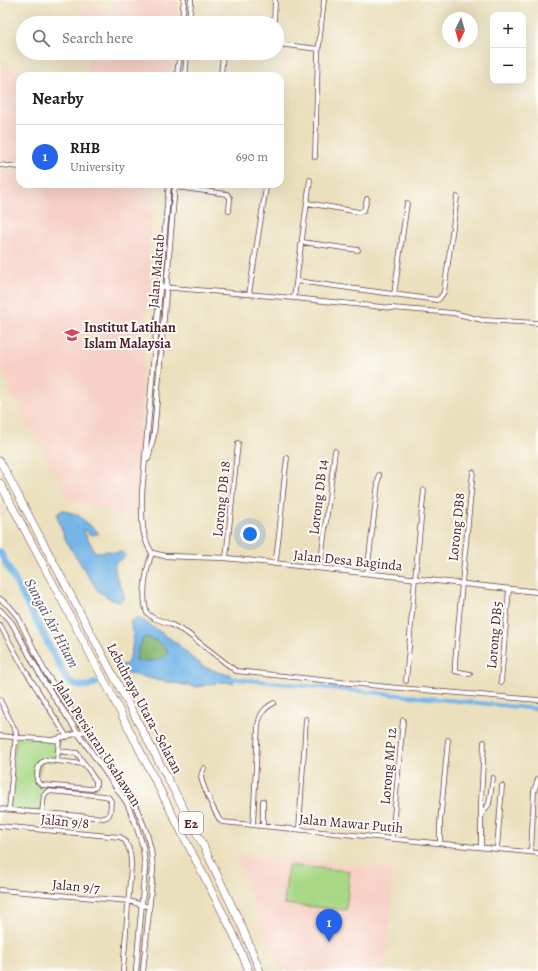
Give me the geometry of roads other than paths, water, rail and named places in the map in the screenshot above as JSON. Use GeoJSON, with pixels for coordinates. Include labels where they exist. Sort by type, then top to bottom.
{"type":"FeatureCollection","features":[{"type":"Feature","properties":{"kind":"highway","name":"Lebuhraya Utara–Selatan"},"geometry":{"type":"LineString","coordinates":[[0,461],[204,848],[243,929],[260,971]]}},
{"type":"Feature","properties":{"kind":"highway","name":"Lebuhraya Utara–Selatan"},"geometry":{"type":"LineString","coordinates":[[0,482],[101,674],[233,932],[249,971]]}},
{"type":"Feature","properties":{"kind":"street"},"geometry":{"type":"LineString","coordinates":[[183,16],[184,0]]}},
{"type":"Feature","properties":{"kind":"street"},"geometry":{"type":"LineString","coordinates":[[190,16],[191,0]]}},
{"type":"Feature","properties":{"kind":"street"},"geometry":{"type":"LineString","coordinates":[[274,16],[275,0]]}},
{"type":"Feature","properties":{"kind":"street"},"geometry":{"type":"LineString","coordinates":[[315,157],[319,49],[324,0]]}},
{"type":"Feature","properties":{"kind":"street"},"geometry":{"type":"LineString","coordinates":[[284,45],[319,49]]}},
{"type":"Feature","properties":{"kind":"street"},"geometry":{"type":"LineString","coordinates":[[178,72],[179,60]]}},
{"type":"Feature","properties":{"kind":"street"},"geometry":{"type":"LineString","coordinates":[[185,72],[186,60]]}},
{"type":"Feature","properties":{"kind":"street"},"geometry":{"type":"LineString","coordinates":[[221,72],[222,60]]}},
{"type":"Feature","properties":{"kind":"street"},"geometry":{"type":"LineString","coordinates":[[0,165],[16,167]]}},
{"type":"Feature","properties":{"kind":"street"},"geometry":{"type":"LineString","coordinates":[[294,298],[310,180]]}},
{"type":"Feature","properties":{"kind":"street","name":"Jalan Maktab"},"geometry":{"type":"LineString","coordinates":[[163,288],[169,188]]}},
{"type":"Feature","properties":{"kind":"street","name":"Jalan Maktab"},"geometry":{"type":"LineString","coordinates":[[154,554],[145,541],[142,527],[144,479],[175,188]]}},
{"type":"Feature","properties":{"kind":"street"},"geometry":{"type":"LineString","coordinates":[[188,188],[227,194],[230,198],[229,211]]}},
{"type":"Feature","properties":{"kind":"street"},"geometry":{"type":"LineString","coordinates":[[249,294],[266,188]]}},
{"type":"Feature","properties":{"kind":"street"},"geometry":{"type":"LineString","coordinates":[[297,281],[433,300],[440,298],[444,292],[457,197]]}},
{"type":"Feature","properties":{"kind":"street"},"geometry":{"type":"LineString","coordinates":[[307,203],[360,212],[364,210],[367,199]]}},
{"type":"Feature","properties":{"kind":"street"},"geometry":{"type":"LineString","coordinates":[[394,295],[407,203]]}},
{"type":"Feature","properties":{"kind":"street"},"geometry":{"type":"LineString","coordinates":[[302,242],[358,250]]}},
{"type":"Feature","properties":{"kind":"street"},"geometry":{"type":"LineString","coordinates":[[163,288],[294,298],[459,314],[482,320],[538,323]]}},
{"type":"Feature","properties":{"kind":"street","name":"Lorong DB 18"},"geometry":{"type":"LineString","coordinates":[[226,558],[238,443]]}},
{"type":"Feature","properties":{"kind":"street","name":"Lorong DB 14"},"geometry":{"type":"LineString","coordinates":[[320,568],[335,451]]}},
{"type":"Feature","properties":{"kind":"street"},"geometry":{"type":"LineString","coordinates":[[275,564],[281,529],[287,458]]}},
{"type":"Feature","properties":{"kind":"street","name":"Lorong DB8"},"geometry":{"type":"LineString","coordinates":[[470,674],[455,671],[473,472]]}},
{"type":"Feature","properties":{"kind":"street"},"geometry":{"type":"LineString","coordinates":[[367,573],[379,475]]}},
{"type":"Feature","properties":{"kind":"street"},"geometry":{"type":"LineString","coordinates":[[406,681],[424,490]]}},
{"type":"Feature","properties":{"kind":"street"},"geometry":{"type":"LineString","coordinates":[[154,554],[147,565],[145,600],[147,613],[153,618],[170,624],[187,633],[236,671],[388,687],[538,700]]}},
{"type":"Feature","properties":{"kind":"street","name":"Jalan Desa Baginda"},"geometry":{"type":"LineString","coordinates":[[154,554],[226,558],[538,592]]}},
{"type":"Feature","properties":{"kind":"street","name":"Lorong DB5"},"geometry":{"type":"LineString","coordinates":[[502,682],[509,589]]}},
{"type":"Feature","properties":{"kind":"street","name":"Jalan Persiaran Usahawan"},"geometry":{"type":"LineString","coordinates":[[0,599],[9,606],[18,617],[45,672],[132,800],[146,831],[152,859],[143,971]]}},
{"type":"Feature","properties":{"kind":"street","name":"Jalan Persiaran Usahawan"},"geometry":{"type":"LineString","coordinates":[[0,610],[12,623],[43,680],[78,733],[127,802],[137,828],[143,847],[145,867],[136,971]]}},
{"type":"Feature","properties":{"kind":"street"},"geometry":{"type":"LineString","coordinates":[[0,625],[24,670],[67,737]]}},
{"type":"Feature","properties":{"kind":"street"},"geometry":{"type":"LineString","coordinates":[[0,700],[16,730],[9,810]]}},
{"type":"Feature","properties":{"kind":"street"},"geometry":{"type":"LineString","coordinates":[[253,825],[259,719],[265,709],[274,703]]}},
{"type":"Feature","properties":{"kind":"street"},"geometry":{"type":"LineString","coordinates":[[299,829],[306,719]]}},
{"type":"Feature","properties":{"kind":"street","name":"Lorong MP 12"},"geometry":{"type":"LineString","coordinates":[[392,838],[403,720]]}},
{"type":"Feature","properties":{"kind":"street"},"geometry":{"type":"LineString","coordinates":[[0,736],[58,740],[86,731]]}},
{"type":"Feature","properties":{"kind":"street"},"geometry":{"type":"LineString","coordinates":[[57,761],[58,740]]}},
{"type":"Feature","properties":{"kind":"street"},"geometry":{"type":"LineString","coordinates":[[440,842],[440,823],[448,740]]}},
{"type":"Feature","properties":{"kind":"street"},"geometry":{"type":"LineString","coordinates":[[481,846],[484,742]]}},
{"type":"Feature","properties":{"kind":"street"},"geometry":{"type":"LineString","coordinates":[[58,750],[75,752],[84,764],[96,781],[96,787],[92,790],[39,784],[37,778],[38,766],[40,762],[47,760],[84,764]]}},
{"type":"Feature","properties":{"kind":"street","name":"Jalan Mawar Putih"},"geometry":{"type":"LineString","coordinates":[[204,768],[201,775],[202,783],[218,819],[224,823],[538,852]]}},
{"type":"Feature","properties":{"kind":"street"},"geometry":{"type":"LineString","coordinates":[[481,816],[489,804],[493,778]]}},
{"type":"Feature","properties":{"kind":"street"},"geometry":{"type":"LineString","coordinates":[[531,852],[534,792],[538,780]]}},
{"type":"Feature","properties":{"kind":"street"},"geometry":{"type":"LineString","coordinates":[[497,848],[502,786]]}},
{"type":"Feature","properties":{"kind":"street"},"geometry":{"type":"LineString","coordinates":[[0,809],[107,818],[110,815],[111,801],[108,797],[48,791],[44,795],[42,812]]}},
{"type":"Feature","properties":{"kind":"street"},"geometry":{"type":"LineString","coordinates":[[263,801],[263,826]]}},
{"type":"Feature","properties":{"kind":"street","name":"Jalan 9/8"},"geometry":{"type":"LineString","coordinates":[[0,826],[120,837],[126,841],[131,860],[129,901]]}},
{"type":"Feature","properties":{"kind":"street","name":"Jalan 9/7"},"geometry":{"type":"LineString","coordinates":[[0,890],[129,901],[149,907]]}},
{"type":"Feature","properties":{"kind":"street"},"geometry":{"type":"LineString","coordinates":[[123,971],[129,901]]}},
{"type":"Feature","properties":{"kind":"water"},"geometry":{"type":"Polygon","coordinates":[[[63,510],[78,515],[99,533],[89,534],[83,530],[95,552],[123,552],[126,556],[115,563],[117,578],[124,593],[124,598],[119,602],[112,600],[98,591],[66,541],[57,516],[58,513],[63,510]]]}},
{"type":"Feature","properties":{"kind":"water"},"geometry":{"type":"Polygon","coordinates":[[[138,617],[178,644],[204,667],[221,673],[230,674],[234,683],[220,682],[197,687],[156,680],[129,673],[120,674],[116,666],[127,664],[132,649],[133,638],[130,622],[138,617]],[[144,637],[138,650],[136,660],[154,661],[162,658],[168,653],[167,649],[162,645],[144,637]]]}},
{"type":"Feature","properties":{"kind":"waterway","name":"Sungai Air Hitam"},"geometry":{"type":"LineString","coordinates":[[0,552],[67,680],[82,686],[88,686],[96,683]]}},
{"type":"Feature","properties":{"kind":"waterway"},"geometry":{"type":"LineString","coordinates":[[228,678],[538,709]]}},
{"type":"Feature","properties":{"kind":"place","name":"Institut Latihan Islam Malaysia"},"geometry":{"type":"Point","coordinates":[72,335]}},
{"type":"Feature","properties":{"kind":"place","name":"RHB"},"geometry":{"type":"Point","coordinates":[329,942]}}]}
